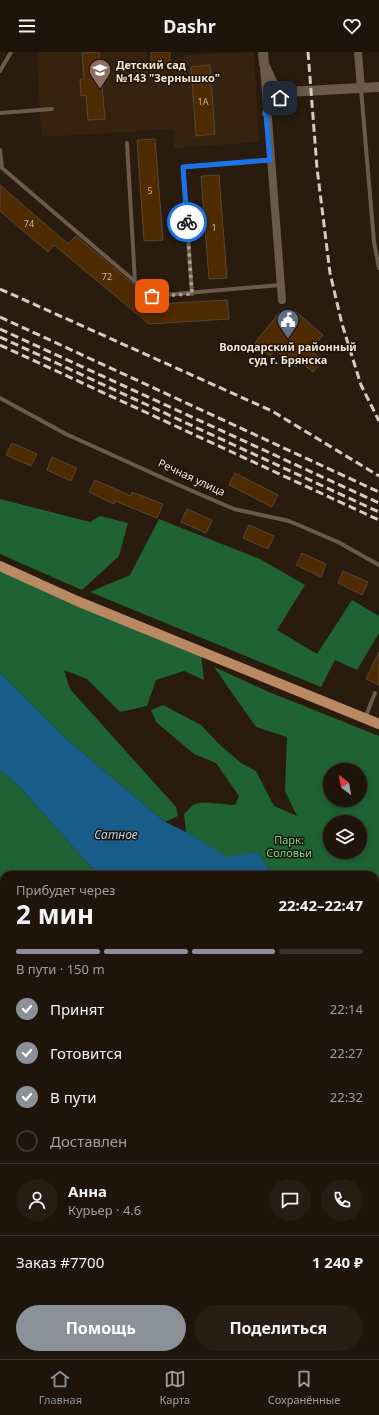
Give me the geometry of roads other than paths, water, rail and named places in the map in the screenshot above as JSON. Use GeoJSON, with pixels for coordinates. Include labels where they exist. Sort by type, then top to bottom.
{"type":"FeatureCollection","features":[{"type":"Feature","properties":{"kind":"main road"},"geometry":{"type":"LineString","coordinates":[[263,52],[264,64],[274,86],[287,92],[379,87]]}},
{"type":"Feature","properties":{"kind":"main road"},"geometry":{"type":"LineString","coordinates":[[0,566],[77,601],[379,724]]}},
{"type":"Feature","properties":{"kind":"street"},"geometry":{"type":"LineString","coordinates":[[358,52],[361,89]]}},
{"type":"Feature","properties":{"kind":"street"},"geometry":{"type":"LineString","coordinates":[[264,64],[266,113],[282,300]]}},
{"type":"Feature","properties":{"kind":"street"},"geometry":{"type":"LineString","coordinates":[[266,113],[274,103],[287,92]]}},
{"type":"Feature","properties":{"kind":"lane"},"geometry":{"type":"LineString","coordinates":[[0,71],[11,52]]}},
{"type":"Feature","properties":{"kind":"lane"},"geometry":{"type":"LineString","coordinates":[[361,89],[379,268]]}},
{"type":"Feature","properties":{"kind":"lane"},"geometry":{"type":"LineString","coordinates":[[0,113],[52,109]]}},
{"type":"Feature","properties":{"kind":"lane"},"geometry":{"type":"LineString","coordinates":[[128,142],[135,282]]}},
{"type":"Feature","properties":{"kind":"lane"},"geometry":{"type":"LineString","coordinates":[[0,150],[2,168],[152,296],[192,294],[280,285]]}},
{"type":"Feature","properties":{"kind":"lane"},"geometry":{"type":"LineString","coordinates":[[192,294],[183,167],[270,160]]}},
{"type":"Feature","properties":{"kind":"lane","name":"Речная улица"},"geometry":{"type":"LineString","coordinates":[[0,398],[66,434],[174,483],[234,509],[289,521],[338,542],[379,565]]}},
{"type":"Feature","properties":{"kind":"lane"},"geometry":{"type":"LineString","coordinates":[[365,718],[375,693]]}},
{"type":"Feature","properties":{"kind":"water","name":"Сатное"},"geometry":{"type":"Polygon","coordinates":[[[0,673],[63,736],[165,822],[186,832],[227,857],[258,852],[270,871],[94,871],[19,786],[0,771],[0,673]]]}},
{"type":"Feature","properties":{"kind":"railway"},"geometry":{"type":"LineString","coordinates":[[308,52],[317,168],[330,273],[342,324],[361,385],[379,421]]}},
{"type":"Feature","properties":{"kind":"railway"},"geometry":{"type":"LineString","coordinates":[[0,289],[272,411],[379,476]]}},
{"type":"Feature","properties":{"kind":"railway"},"geometry":{"type":"LineString","coordinates":[[0,317],[379,492]]}},
{"type":"Feature","properties":{"kind":"railway"},"geometry":{"type":"LineString","coordinates":[[0,329],[379,503]]}},
{"type":"Feature","properties":{"kind":"railway"},"geometry":{"type":"LineString","coordinates":[[0,337],[379,512]]}},
{"type":"Feature","properties":{"kind":"railway"},"geometry":{"type":"LineString","coordinates":[[0,345],[379,520]]}},
{"type":"Feature","properties":{"kind":"place","name":"Детский сад №143 \"Зернышко\""},"geometry":{"type":"Point","coordinates":[100,90]}},
{"type":"Feature","properties":{"kind":"place","name":"Володарский районный суд г. Брянска"},"geometry":{"type":"Point","coordinates":[288,340]}},
{"type":"Feature","properties":{"kind":"park label","name":"Парк: Соловьи"},"geometry":{"type":"Point","coordinates":[289,845]}}]}
